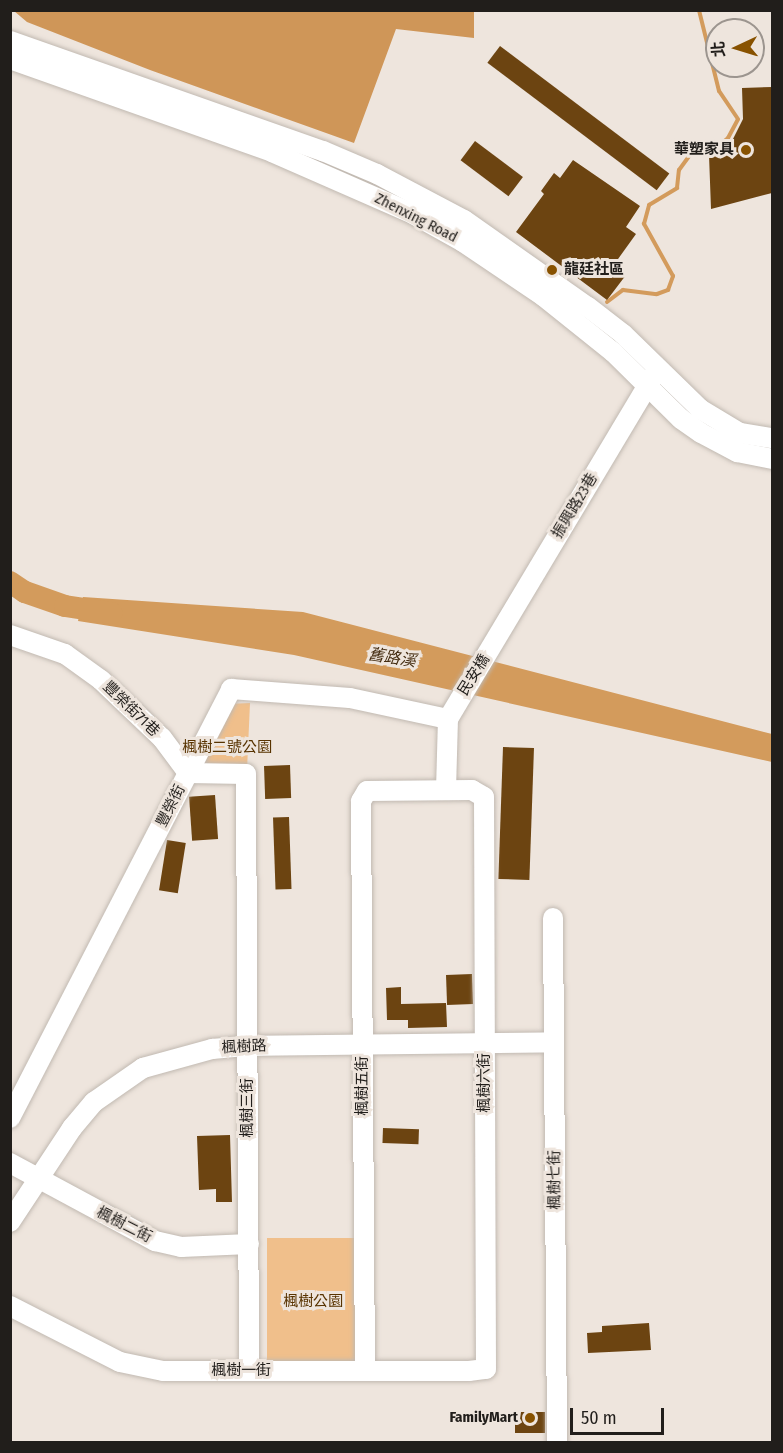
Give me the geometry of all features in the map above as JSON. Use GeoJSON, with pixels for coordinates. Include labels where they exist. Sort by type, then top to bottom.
{"type":"FeatureCollection","features":[{"type":"Feature","properties":{"kind":"street","name":"Zhenxing Road"},"geometry":{"type":"LineString","coordinates":[[10,41],[323,151],[377,174],[473,226],[588,307],[658,368],[700,409],[729,428],[772,438]]}},
{"type":"Feature","properties":{"kind":"street","name":"Zhenxing Road"},"geometry":{"type":"LineString","coordinates":[[10,59],[272,152],[412,214],[463,242],[543,296],[613,352],[681,419],[719,445],[772,459]]}},
{"type":"Feature","properties":{"kind":"street","name":"振興路23巷"},"geometry":{"type":"LineString","coordinates":[[492,646],[658,368]]}},
{"type":"Feature","properties":{"kind":"street","name":"豐榮街71巷"},"geometry":{"type":"LineString","coordinates":[[10,635],[65,654],[101,680],[162,738],[188,773]]}},
{"type":"Feature","properties":{"kind":"street","name":"民安橋"},"geometry":{"type":"LineString","coordinates":[[452,711],[492,646]]}},
{"type":"Feature","properties":{"kind":"street","name":"豐榮街"},"geometry":{"type":"LineString","coordinates":[[10,1118],[15,1095],[188,773],[231,688],[452,711]]}},
{"type":"Feature","properties":{"kind":"street"},"geometry":{"type":"LineString","coordinates":[[446,790],[452,711]]}},
{"type":"Feature","properties":{"kind":"street","name":"楓樹三街"},"geometry":{"type":"LineString","coordinates":[[188,773],[246,774],[249,1371]]}},
{"type":"Feature","properties":{"kind":"street","name":"楓樹六街"},"geometry":{"type":"LineString","coordinates":[[446,790],[472,790],[484,797],[486,1369]]}},
{"type":"Feature","properties":{"kind":"street","name":"楓樹五街"},"geometry":{"type":"LineString","coordinates":[[365,1371],[361,801],[367,791],[446,790]]}},
{"type":"Feature","properties":{"kind":"street","name":"楓樹七街"},"geometry":{"type":"LineString","coordinates":[[553,918],[557,1443]]}},
{"type":"Feature","properties":{"kind":"street","name":"楓樹路"},"geometry":{"type":"LineString","coordinates":[[10,1222],[72,1128],[116,1084],[143,1068],[185,1055],[248,1046],[554,1042]]}},
{"type":"Feature","properties":{"kind":"street","name":"楓樹二街"},"geometry":{"type":"LineString","coordinates":[[10,1163],[37,1180],[155,1241],[181,1247],[249,1244]]}},
{"type":"Feature","properties":{"kind":"street","name":"楓樹一街"},"geometry":{"type":"LineString","coordinates":[[10,1306],[120,1362],[163,1371],[486,1369]]}},
{"type":"Feature","properties":{"kind":"green space","name":"楓樹二號公園"},"geometry":{"type":"Polygon","coordinates":[[[250,703],[247,770],[189,769],[226,704],[250,703]]]}},
{"type":"Feature","properties":{"kind":"green space","name":"楓樹公園"},"geometry":{"type":"Polygon","coordinates":[[[267,1238],[359,1238],[359,1365],[267,1365],[267,1238]]]}},
{"type":"Feature","properties":{"kind":"shaded area"},"geometry":{"type":"Polygon","coordinates":[[[14,11],[474,11],[474,38],[396,29],[354,143],[150,70],[27,22],[14,11]]]}},
{"type":"Feature","properties":{"kind":"water"},"geometry":{"type":"Polygon","coordinates":[[[83,597],[303,612],[772,734],[772,762],[294,655],[78,621],[83,597]]]}},
{"type":"Feature","properties":{"kind":"building"},"geometry":{"type":"Polygon","coordinates":[[[500,46],[669,174],[657,190],[487,63],[500,46]]]}},
{"type":"Feature","properties":{"kind":"building","name":"華塑家具"},"geometry":{"type":"Polygon","coordinates":[[[772,87],[772,193],[711,209],[709,155],[730,145],[743,119],[742,88],[772,87]]]}},
{"type":"Feature","properties":{"kind":"building"},"geometry":{"type":"Polygon","coordinates":[[[475,141],[523,177],[508,196],[461,160],[475,141]]]}},
{"type":"Feature","properties":{"kind":"building"},"geometry":{"type":"Polygon","coordinates":[[[573,160],[640,206],[626,227],[636,234],[613,266],[626,275],[607,300],[516,232],[544,194],[541,191],[554,173],[560,178],[573,160]]]}},
{"type":"Feature","properties":{"kind":"building"},"geometry":{"type":"Polygon","coordinates":[[[503,747],[534,748],[529,880],[498,879],[503,747]]]}},
{"type":"Feature","properties":{"kind":"building"},"geometry":{"type":"Polygon","coordinates":[[[290,765],[291,798],[265,799],[264,766],[290,765]]]}},
{"type":"Feature","properties":{"kind":"building"},"geometry":{"type":"Polygon","coordinates":[[[215,795],[218,839],[192,841],[189,797],[215,795]]]}},
{"type":"Feature","properties":{"kind":"building"},"geometry":{"type":"Polygon","coordinates":[[[289,817],[292,889],[276,890],[273,818],[289,817]]]}},
{"type":"Feature","properties":{"kind":"building"},"geometry":{"type":"Polygon","coordinates":[[[167,840],[186,843],[178,893],[159,890],[167,840]]]}},
{"type":"Feature","properties":{"kind":"building"},"geometry":{"type":"Polygon","coordinates":[[[472,974],[473,1004],[447,1005],[446,975],[472,974]]]}},
{"type":"Feature","properties":{"kind":"building"},"geometry":{"type":"Polygon","coordinates":[[[401,987],[401,1004],[446,1003],[447,1027],[408,1028],[408,1020],[387,1020],[386,988],[401,987]]]}},
{"type":"Feature","properties":{"kind":"building"},"geometry":{"type":"Polygon","coordinates":[[[383,1128],[419,1129],[418,1144],[382,1143],[383,1128]]]}},
{"type":"Feature","properties":{"kind":"building"},"geometry":{"type":"Polygon","coordinates":[[[230,1135],[232,1202],[216,1202],[216,1189],[199,1190],[197,1136],[230,1135]]]}},
{"type":"Feature","properties":{"kind":"building"},"geometry":{"type":"Polygon","coordinates":[[[649,1323],[651,1350],[588,1353],[587,1333],[602,1332],[602,1326],[649,1323]]]}},
{"type":"Feature","properties":{"kind":"building","name":"FamilyMart"},"geometry":{"type":"Polygon","coordinates":[[[515,1412],[545,1412],[545,1433],[515,1433],[515,1412]]]}},
{"type":"Feature","properties":{"kind":"waterway"},"geometry":{"type":"LineString","coordinates":[[607,302],[623,290],[657,294],[668,290],[673,276],[644,224],[649,205],[677,188],[679,170],[692,152],[715,149],[728,138],[738,119],[719,91],[699,10]]}},
{"type":"Feature","properties":{"kind":"waterway","name":"舊路溪"},"geometry":{"type":"LineString","coordinates":[[10,582],[25,592],[65,606],[111,613]]}},
{"type":"Feature","properties":{"kind":"place","name":"華塑家具"},"geometry":{"type":"Point","coordinates":[746,150]}},
{"type":"Feature","properties":{"kind":"place","name":"龍廷社區"},"geometry":{"type":"Point","coordinates":[552,270]}},
{"type":"Feature","properties":{"kind":"place","name":"FamilyMart"},"geometry":{"type":"Point","coordinates":[530,1418]}}]}
